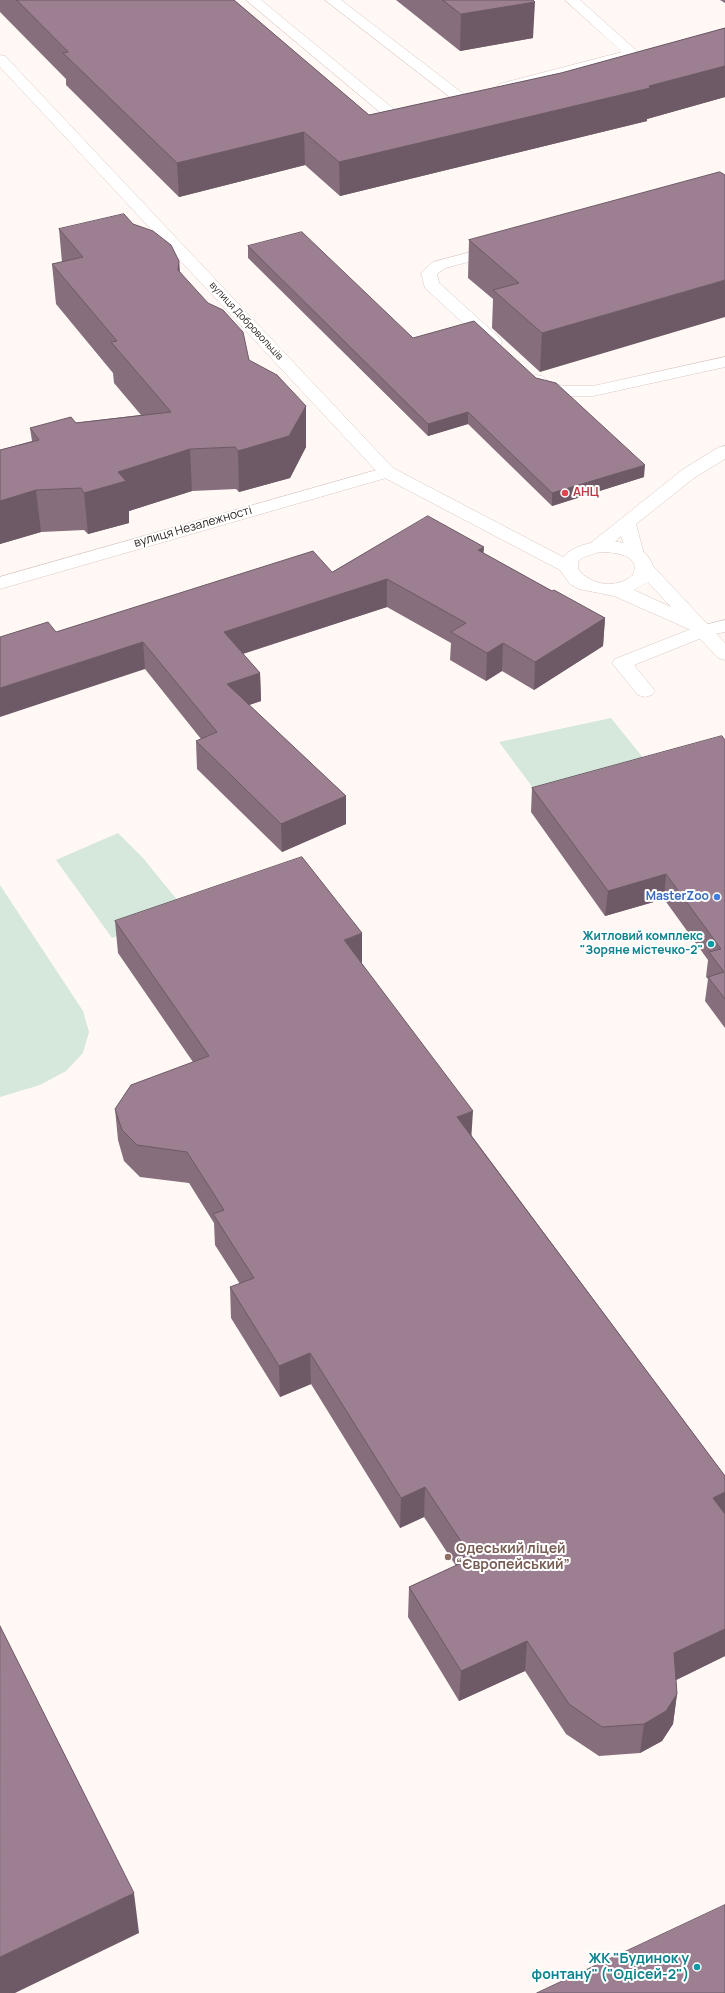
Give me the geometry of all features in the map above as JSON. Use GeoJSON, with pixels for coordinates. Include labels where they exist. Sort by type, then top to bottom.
{"type":"FeatureCollection","features":[{"type":"Feature","properties":{"kind":"street"},"geometry":{"type":"LineString","coordinates":[[253,0],[392,115],[430,106]]}},
{"type":"Feature","properties":{"kind":"street"},"geometry":{"type":"LineString","coordinates":[[332,0],[460,98]]}},
{"type":"Feature","properties":{"kind":"street"},"geometry":{"type":"LineString","coordinates":[[490,90],[632,54],[572,0]]}},
{"type":"Feature","properties":{"kind":"street","name":"вулиця Добровольців"},"geometry":{"type":"LineString","coordinates":[[0,58],[387,472],[569,567]]}},
{"type":"Feature","properties":{"kind":"street"},"geometry":{"type":"LineString","coordinates":[[445,102],[475,94]]}},
{"type":"Feature","properties":{"kind":"street"},"geometry":{"type":"LineString","coordinates":[[507,354],[431,285],[429,273],[439,265],[515,245]]}},
{"type":"Feature","properties":{"kind":"street"},"geometry":{"type":"LineString","coordinates":[[525,369],[542,385],[562,391],[593,391],[725,362]]}},
{"type":"Feature","properties":{"kind":"street"},"geometry":{"type":"LineString","coordinates":[[702,629],[615,590],[589,587],[579,582],[572,575],[569,567],[570,560],[576,553],[592,547],[627,523],[688,474],[725,451]]}},
{"type":"Feature","properties":{"kind":"street","name":"вулиця Незалежності"},"geometry":{"type":"LineString","coordinates":[[0,583],[387,472]]}},
{"type":"Feature","properties":{"kind":"street"},"geometry":{"type":"LineString","coordinates":[[615,590],[628,587],[637,582],[643,575],[640,561],[627,523]]}},
{"type":"Feature","properties":{"kind":"street","name":"вулиця Добровольців"},"geometry":{"type":"LineString","coordinates":[[523,542],[592,547]]}},
{"type":"Feature","properties":{"kind":"street"},"geometry":{"type":"LineString","coordinates":[[592,547],[611,546],[640,561],[725,654]]}},
{"type":"Feature","properties":{"kind":"street"},"geometry":{"type":"LineString","coordinates":[[645,692],[622,663],[702,629],[725,626]]}},
{"type":"Feature","properties":{"kind":"green space"},"geometry":{"type":"Polygon","coordinates":[[[611,718],[645,760],[533,788],[499,742],[611,718]]]}},
{"type":"Feature","properties":{"kind":"green space"},"geometry":{"type":"Polygon","coordinates":[[[118,833],[143,858],[187,912],[112,938],[56,860],[118,833]]]}},
{"type":"Feature","properties":{"kind":"green space"},"geometry":{"type":"Polygon","coordinates":[[[0,885],[83,1011],[89,1032],[83,1053],[66,1071],[40,1085],[0,1097],[0,885]]]}},
{"type":"Feature","properties":{"kind":"building"},"geometry":{"type":"Polygon","coordinates":[[[17,0],[234,0],[369,115],[561,73],[725,28],[725,66],[649,86],[650,88],[339,162],[304,132],[177,163],[63,53],[68,52],[17,0]]]}},
{"type":"Feature","properties":{"kind":"building"},"geometry":{"type":"Polygon","coordinates":[[[443,0],[533,0],[535,2],[461,14],[443,0]]]}},
{"type":"Feature","properties":{"kind":"building"},"geometry":{"type":"Polygon","coordinates":[[[720,172],[725,175],[725,280],[542,333],[493,290],[519,283],[469,240],[720,172]]]}},
{"type":"Feature","properties":{"kind":"building"},"geometry":{"type":"Polygon","coordinates":[[[124,214],[133,224],[153,231],[171,245],[179,261],[178,270],[208,303],[223,310],[243,332],[249,360],[277,375],[306,406],[289,436],[238,451],[235,447],[190,449],[118,472],[126,481],[84,493],[81,488],[36,490],[0,501],[0,450],[39,440],[30,428],[71,417],[76,423],[171,412],[111,342],[117,341],[52,264],[83,257],[59,229],[124,214]]]}},
{"type":"Feature","properties":{"kind":"building"},"geometry":{"type":"Polygon","coordinates":[[[302,232],[413,338],[474,321],[536,378],[556,383],[645,465],[552,493],[468,412],[428,424],[248,246],[302,232]]]}},
{"type":"Feature","properties":{"kind":"building"},"geometry":{"type":"Polygon","coordinates":[[[428,516],[484,547],[478,550],[552,591],[554,590],[605,618],[535,662],[503,643],[487,653],[451,632],[466,623],[387,579],[224,632],[260,673],[227,684],[346,796],[281,824],[196,741],[217,732],[143,642],[0,688],[0,637],[48,622],[56,632],[313,551],[332,572],[428,516]]]}},
{"type":"Feature","properties":{"kind":"building"},"geometry":{"type":"Polygon","coordinates":[[[722,736],[725,740],[725,999],[708,977],[724,972],[709,952],[721,949],[666,874],[608,891],[532,788],[722,736]]]}},
{"type":"Feature","properties":{"kind":"building"},"geometry":{"type":"Polygon","coordinates":[[[302,857],[362,933],[344,940],[473,1111],[457,1117],[725,1476],[725,1492],[713,1498],[725,1514],[725,1629],[674,1653],[677,1694],[666,1711],[644,1724],[602,1727],[569,1704],[527,1641],[461,1671],[409,1587],[472,1558],[425,1487],[401,1498],[310,1353],[279,1366],[230,1287],[254,1278],[213,1214],[224,1210],[187,1152],[137,1145],[122,1130],[115,1109],[131,1085],[209,1056],[115,921],[302,857]]]}},
{"type":"Feature","properties":{"kind":"building"},"geometry":{"type":"Polygon","coordinates":[[[0,1626],[134,1893],[0,1957],[0,1626]]]}},
{"type":"Feature","properties":{"kind":"building"},"geometry":{"type":"Polygon","coordinates":[[[725,1905],[725,1993],[537,1993],[725,1905]]]}},
{"type":"Feature","properties":{"kind":"place","name":"АНЦ"},"geometry":{"type":"Point","coordinates":[565,493]}},
{"type":"Feature","properties":{"kind":"place","name":"MasterZoo"},"geometry":{"type":"Point","coordinates":[717,897]}},
{"type":"Feature","properties":{"kind":"place","name":"Житловий комплекс \"Зоряне містечко-2\""},"geometry":{"type":"Point","coordinates":[711,944]}},
{"type":"Feature","properties":{"kind":"place","name":"Одеський ліцей “Європейський”"},"geometry":{"type":"Point","coordinates":[448,1557]}},
{"type":"Feature","properties":{"kind":"place","name":"ЖК \"Будинок у фонтану\" (\"Одісей-2\")"},"geometry":{"type":"Point","coordinates":[697,1967]}}]}
